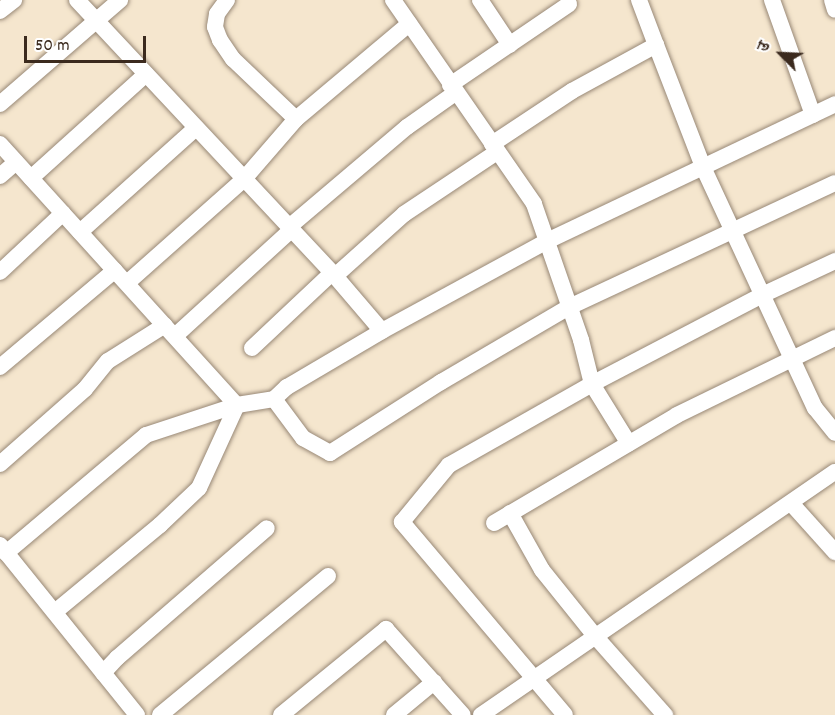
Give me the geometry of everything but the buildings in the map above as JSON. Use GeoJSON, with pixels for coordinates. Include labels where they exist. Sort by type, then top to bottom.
{"type":"FeatureCollection","features":[{"type":"Feature","properties":{"kind":"street"},"geometry":{"type":"LineString","coordinates":[[0,11],[14,0]]}},
{"type":"Feature","properties":{"kind":"street"},"geometry":{"type":"LineString","coordinates":[[77,0],[334,275],[382,331]]}},
{"type":"Feature","properties":{"kind":"street"},"geometry":{"type":"LineString","coordinates":[[0,104],[120,0]]}},
{"type":"Feature","properties":{"kind":"street"},"geometry":{"type":"LineString","coordinates":[[227,0],[217,14],[215,27],[220,40],[233,59],[296,119]]}},
{"type":"Feature","properties":{"kind":"street"},"geometry":{"type":"LineString","coordinates":[[393,0],[534,204],[592,384],[629,444]]}},
{"type":"Feature","properties":{"kind":"street"},"geometry":{"type":"LineString","coordinates":[[480,0],[510,45]]}},
{"type":"Feature","properties":{"kind":"street"},"geometry":{"type":"LineString","coordinates":[[639,0],[703,167],[815,408],[835,433]]}},
{"type":"Feature","properties":{"kind":"street"},"geometry":{"type":"LineString","coordinates":[[772,0],[813,115]]}},
{"type":"Feature","properties":{"kind":"street"},"geometry":{"type":"LineString","coordinates":[[832,0],[835,10]]}},
{"type":"Feature","properties":{"kind":"street"},"geometry":{"type":"LineString","coordinates":[[0,464],[85,390],[108,361],[170,330],[453,89],[510,45],[569,4]]}},
{"type":"Feature","properties":{"kind":"street"},"geometry":{"type":"LineString","coordinates":[[127,283],[244,179],[296,119],[409,24]]}},
{"type":"Feature","properties":{"kind":"street"},"geometry":{"type":"LineString","coordinates":[[252,348],[404,214],[572,91],[656,45]]}},
{"type":"Feature","properties":{"kind":"street"},"geometry":{"type":"LineString","coordinates":[[31,178],[146,74]]}},
{"type":"Feature","properties":{"kind":"street"},"geometry":{"type":"LineString","coordinates":[[137,715],[3,549],[146,435],[237,405],[274,399],[287,387],[382,331],[547,241],[835,104]]}},
{"type":"Feature","properties":{"kind":"street"},"geometry":{"type":"LineString","coordinates":[[80,232],[196,128]]}},
{"type":"Feature","properties":{"kind":"street"},"geometry":{"type":"LineString","coordinates":[[0,144],[237,405]]}},
{"type":"Feature","properties":{"kind":"street"},"geometry":{"type":"LineString","coordinates":[[0,176],[16,162]]}},
{"type":"Feature","properties":{"kind":"street"},"geometry":{"type":"LineString","coordinates":[[274,399],[303,438],[330,453],[441,382],[569,307],[835,183]]}},
{"type":"Feature","properties":{"kind":"street"},"geometry":{"type":"LineString","coordinates":[[0,272],[63,213]]}},
{"type":"Feature","properties":{"kind":"street"},"geometry":{"type":"LineString","coordinates":[[565,715],[402,522],[448,465],[592,384],[762,295],[835,261]]}},
{"type":"Feature","properties":{"kind":"street"},"geometry":{"type":"LineString","coordinates":[[0,367],[115,270]]}},
{"type":"Feature","properties":{"kind":"street"},"geometry":{"type":"LineString","coordinates":[[494,523],[677,415],[835,338]]}},
{"type":"Feature","properties":{"kind":"street"},"geometry":{"type":"LineString","coordinates":[[55,612],[160,525],[200,488],[237,405]]}},
{"type":"Feature","properties":{"kind":"street"},"geometry":{"type":"LineString","coordinates":[[481,715],[835,472]]}},
{"type":"Feature","properties":{"kind":"street"},"geometry":{"type":"LineString","coordinates":[[791,502],[835,552]]}},
{"type":"Feature","properties":{"kind":"street"},"geometry":{"type":"LineString","coordinates":[[510,513],[542,570],[595,636],[665,715]]}},
{"type":"Feature","properties":{"kind":"street"},"geometry":{"type":"LineString","coordinates":[[103,673],[117,658],[267,528]]}},
{"type":"Feature","properties":{"kind":"street"},"geometry":{"type":"LineString","coordinates":[[160,715],[328,576]]}},
{"type":"Feature","properties":{"kind":"street"},"geometry":{"type":"LineString","coordinates":[[281,715],[386,629],[463,715]]}},
{"type":"Feature","properties":{"kind":"street"},"geometry":{"type":"LineString","coordinates":[[394,715],[434,682]]}}]}
